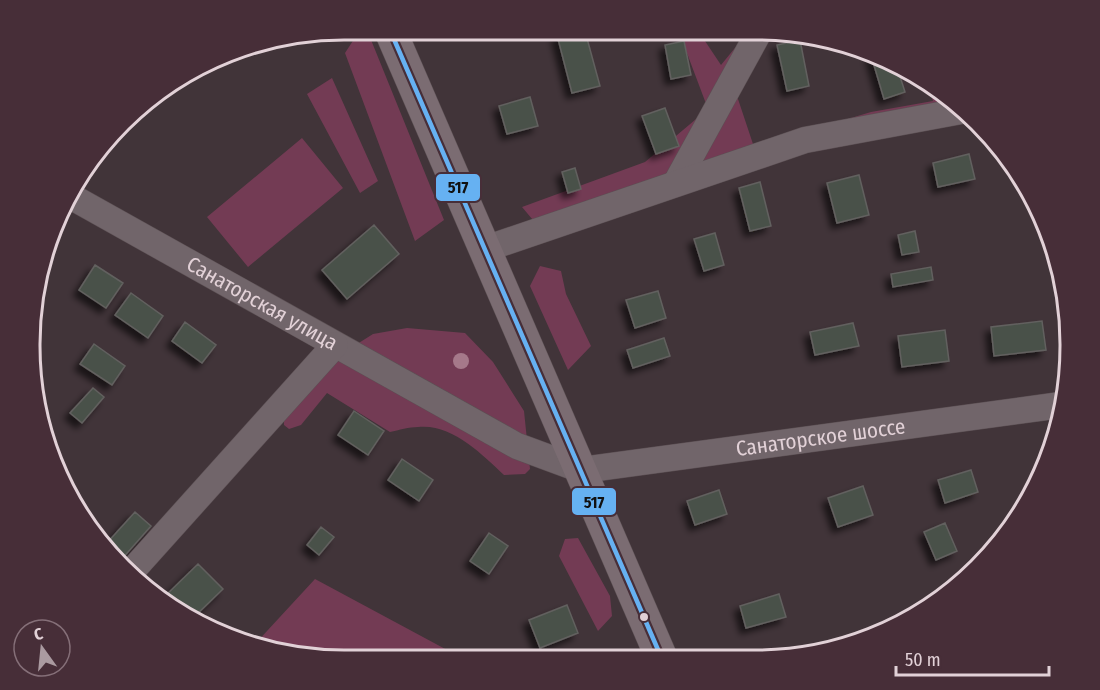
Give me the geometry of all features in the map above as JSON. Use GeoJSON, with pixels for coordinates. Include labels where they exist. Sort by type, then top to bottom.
{"type":"FeatureCollection","features":[{"type":"Feature","properties":{"kind":"main road"},"geometry":{"type":"LineString","coordinates":[[394,40],[658,650]]}},
{"type":"Feature","properties":{"kind":"street"},"geometry":{"type":"LineString","coordinates":[[676,183],[755,40]]}},
{"type":"Feature","properties":{"kind":"street"},"geometry":{"type":"LineString","coordinates":[[486,249],[805,140],[952,113]]}},
{"type":"Feature","properties":{"kind":"street","name":"Санаторская улица"},"geometry":{"type":"LineString","coordinates":[[77,200],[517,446],[582,470]]}},
{"type":"Feature","properties":{"kind":"street"},"geometry":{"type":"LineString","coordinates":[[136,566],[335,345]]}},
{"type":"Feature","properties":{"kind":"street","name":"Санаторское шоссе"},"geometry":{"type":"LineString","coordinates":[[582,470],[1053,406]]}},
{"type":"Feature","properties":{"kind":"shaded area"},"geometry":{"type":"Polygon","coordinates":[[[353,40],[371,40],[444,220],[415,241],[345,53],[353,40]]]}},
{"type":"Feature","properties":{"kind":"shaded area"},"geometry":{"type":"Polygon","coordinates":[[[682,40],[704,40],[721,65],[741,40],[746,40],[736,93],[754,147],[871,112],[933,101],[932,97],[949,110],[839,138],[548,238],[522,207],[645,162],[708,109],[682,40]]]}},
{"type":"Feature","properties":{"kind":"shaded area"},"geometry":{"type":"Polygon","coordinates":[[[332,78],[378,181],[360,193],[307,94],[332,78]]]}},
{"type":"Feature","properties":{"kind":"shaded area"},"geometry":{"type":"Polygon","coordinates":[[[302,138],[343,188],[248,267],[207,217],[302,138]]]}},
{"type":"Feature","properties":{"kind":"shaded area"},"geometry":{"type":"Polygon","coordinates":[[[540,266],[561,271],[566,294],[591,346],[568,370],[530,286],[540,266]]]}},
{"type":"Feature","properties":{"kind":"shaded area"},"geometry":{"type":"Polygon","coordinates":[[[407,328],[465,333],[493,362],[524,411],[530,469],[525,474],[504,475],[465,442],[442,430],[415,427],[390,432],[327,393],[301,425],[289,429],[284,425],[284,411],[335,358],[373,334],[407,328]]]}},
{"type":"Feature","properties":{"kind":"shaded area"},"geometry":{"type":"Polygon","coordinates":[[[578,538],[610,596],[612,616],[598,631],[559,556],[565,539],[578,538]]]}},
{"type":"Feature","properties":{"kind":"shaded area"},"geometry":{"type":"Polygon","coordinates":[[[315,579],[447,650],[325,649],[286,644],[261,637],[315,579]]]}},
{"type":"Feature","properties":{"kind":"building"},"geometry":{"type":"Polygon","coordinates":[[[558,40],[587,40],[600,86],[572,93],[558,40]]]}},
{"type":"Feature","properties":{"kind":"building"},"geometry":{"type":"Polygon","coordinates":[[[684,41],[691,75],[671,79],[665,45],[684,41]]]}},
{"type":"Feature","properties":{"kind":"building"},"geometry":{"type":"Polygon","coordinates":[[[789,42],[801,44],[809,86],[787,91],[777,45],[789,42]]]}},
{"type":"Feature","properties":{"kind":"building"},"geometry":{"type":"Polygon","coordinates":[[[874,65],[900,77],[905,92],[884,99],[874,65]]]}},
{"type":"Feature","properties":{"kind":"building"},"geometry":{"type":"Polygon","coordinates":[[[530,97],[538,126],[507,134],[499,106],[530,97]]]}},
{"type":"Feature","properties":{"kind":"building"},"geometry":{"type":"Polygon","coordinates":[[[665,108],[679,146],[656,154],[642,116],[665,108]]]}},
{"type":"Feature","properties":{"kind":"building"},"geometry":{"type":"Polygon","coordinates":[[[969,154],[975,179],[938,187],[933,163],[969,154]]]}},
{"type":"Feature","properties":{"kind":"building"},"geometry":{"type":"Polygon","coordinates":[[[575,168],[581,189],[568,193],[562,172],[575,168]]]}},
{"type":"Feature","properties":{"kind":"building"},"geometry":{"type":"Polygon","coordinates":[[[859,175],[869,215],[837,223],[827,183],[859,175]]]}},
{"type":"Feature","properties":{"kind":"building"},"geometry":{"type":"Polygon","coordinates":[[[760,182],[771,226],[750,231],[739,188],[760,182]]]}},
{"type":"Feature","properties":{"kind":"building"},"geometry":{"type":"Polygon","coordinates":[[[374,225],[399,254],[347,299],[322,270],[374,225]]]}},
{"type":"Feature","properties":{"kind":"building"},"geometry":{"type":"Polygon","coordinates":[[[915,231],[919,252],[902,255],[898,235],[915,231]]]}},
{"type":"Feature","properties":{"kind":"building"},"geometry":{"type":"Polygon","coordinates":[[[715,233],[724,265],[704,271],[694,239],[715,233]]]}},
{"type":"Feature","properties":{"kind":"building"},"geometry":{"type":"Polygon","coordinates":[[[95,265],[123,283],[106,308],[79,290],[95,265]]]}},
{"type":"Feature","properties":{"kind":"building"},"geometry":{"type":"Polygon","coordinates":[[[931,267],[933,280],[893,287],[891,274],[931,267]]]}},
{"type":"Feature","properties":{"kind":"building"},"geometry":{"type":"Polygon","coordinates":[[[658,291],[666,318],[635,328],[626,300],[658,291]]]}},
{"type":"Feature","properties":{"kind":"building"},"geometry":{"type":"Polygon","coordinates":[[[131,293],[163,316],[148,338],[115,315],[131,293]]]}},
{"type":"Feature","properties":{"kind":"building"},"geometry":{"type":"Polygon","coordinates":[[[1042,321],[1046,350],[994,356],[991,327],[1042,321]]]}},
{"type":"Feature","properties":{"kind":"building"},"geometry":{"type":"Polygon","coordinates":[[[185,322],[216,345],[202,363],[172,341],[185,322]]]}},
{"type":"Feature","properties":{"kind":"building"},"geometry":{"type":"Polygon","coordinates":[[[853,323],[859,346],[815,355],[810,332],[853,323]]]}},
{"type":"Feature","properties":{"kind":"building"},"geometry":{"type":"Polygon","coordinates":[[[945,330],[949,361],[902,367],[898,336],[945,330]]]}},
{"type":"Feature","properties":{"kind":"building"},"geometry":{"type":"Polygon","coordinates":[[[664,338],[670,356],[633,368],[627,350],[664,338]]]}},
{"type":"Feature","properties":{"kind":"building"},"geometry":{"type":"Polygon","coordinates":[[[94,344],[125,366],[112,385],[80,364],[94,344]]]}},
{"type":"Feature","properties":{"kind":"building"},"geometry":{"type":"Polygon","coordinates":[[[93,388],[104,397],[82,423],[70,413],[93,388]]]}},
{"type":"Feature","properties":{"kind":"building"},"geometry":{"type":"Polygon","coordinates":[[[354,411],[384,431],[368,455],[338,435],[354,411]]]}},
{"type":"Feature","properties":{"kind":"building"},"geometry":{"type":"Polygon","coordinates":[[[402,459],[433,480],[419,501],[388,480],[402,459]]]}},
{"type":"Feature","properties":{"kind":"building"},"geometry":{"type":"Polygon","coordinates":[[[971,470],[978,492],[945,503],[938,480],[971,470]]]}},
{"type":"Feature","properties":{"kind":"building"},"geometry":{"type":"Polygon","coordinates":[[[863,486],[873,515],[838,527],[828,498],[863,486]]]}},
{"type":"Feature","properties":{"kind":"building"},"geometry":{"type":"Polygon","coordinates":[[[719,490],[727,514],[695,525],[687,501],[719,490]]]}},
{"type":"Feature","properties":{"kind":"building"},"geometry":{"type":"Polygon","coordinates":[[[135,512],[151,526],[125,555],[110,539],[135,512]]]}},
{"type":"Feature","properties":{"kind":"building"},"geometry":{"type":"Polygon","coordinates":[[[945,523],[957,551],[936,560],[924,532],[945,523]]]}},
{"type":"Feature","properties":{"kind":"building"},"geometry":{"type":"Polygon","coordinates":[[[321,527],[334,537],[319,555],[307,545],[321,527]]]}},
{"type":"Feature","properties":{"kind":"building"},"geometry":{"type":"Polygon","coordinates":[[[489,533],[508,546],[489,574],[470,561],[489,533]]]}},
{"type":"Feature","properties":{"kind":"building"},"geometry":{"type":"Polygon","coordinates":[[[198,564],[223,589],[199,612],[168,593],[198,564]]]}},
{"type":"Feature","properties":{"kind":"building"},"geometry":{"type":"Polygon","coordinates":[[[779,594],[786,617],[746,628],[740,606],[779,594]]]}},
{"type":"Feature","properties":{"kind":"building"},"geometry":{"type":"Polygon","coordinates":[[[567,605],[578,633],[540,648],[529,620],[567,605]]]}},
{"type":"Feature","properties":{"kind":"transit line","name":"517"},"geometry":{"type":"LineString","coordinates":[[394,40],[658,650]]}}]}
